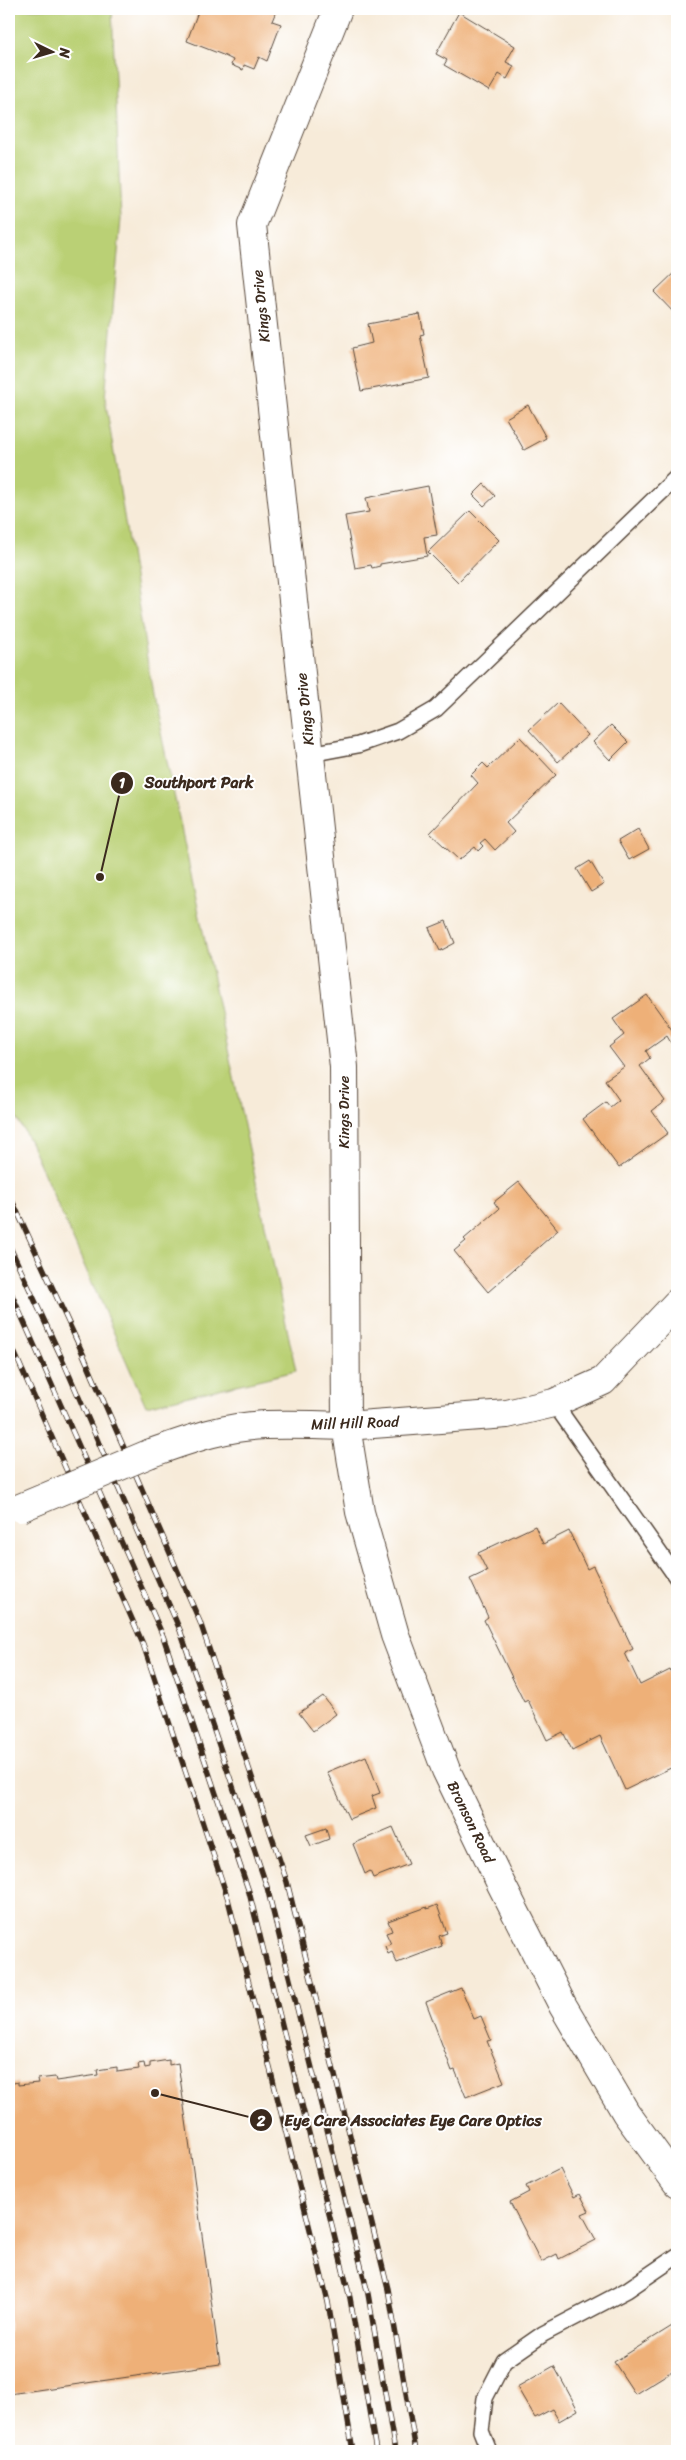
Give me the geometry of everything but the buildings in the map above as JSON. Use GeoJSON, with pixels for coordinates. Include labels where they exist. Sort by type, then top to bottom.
{"type":"FeatureCollection","features":[{"type":"Feature","properties":{"kind":"street","name":"Kings Drive"},"geometry":{"type":"LineString","coordinates":[[338,9],[252,225],[344,1067],[346,1426]]}},
{"type":"Feature","properties":{"kind":"street","name":"Mill Hill Road"},"geometry":{"type":"LineString","coordinates":[[14,1510],[151,1453],[202,1435],[234,1428],[265,1425],[346,1426],[507,1414],[554,1403],[602,1381],[677,1303]]}},
{"type":"Feature","properties":{"kind":"street","name":"Bronson Road"},"geometry":{"type":"LineString","coordinates":[[346,1426],[360,1512],[395,1635],[446,1770],[563,2006],[626,2113],[677,2183]]}},
{"type":"Feature","properties":{"kind":"lane"},"geometry":{"type":"LineString","coordinates":[[310,754],[358,745],[398,731],[436,708],[677,477]]}},
{"type":"Feature","properties":{"kind":"lane"},"geometry":{"type":"LineString","coordinates":[[554,1403],[677,1578]]}},
{"type":"Feature","properties":{"kind":"lane"},"geometry":{"type":"LineString","coordinates":[[489,2451],[481,2431],[485,2398],[504,2361],[543,2334],[627,2290],[677,2256]]}},
{"type":"Feature","properties":{"kind":"green space"},"geometry":{"type":"Polygon","coordinates":[[[9,9],[112,9],[121,219],[105,398],[153,695],[296,1371],[146,1406],[30,1142],[9,1104],[9,9]]]}},
{"type":"Feature","properties":{"kind":"railway"},"geometry":{"type":"LineString","coordinates":[[9,1194],[83,1354],[200,1622],[287,1882],[388,2289],[416,2451]]}},
{"type":"Feature","properties":{"kind":"railway"},"geometry":{"type":"LineString","coordinates":[[9,1245],[64,1363],[180,1630],[267,1887],[368,2294],[395,2451]]}},
{"type":"Feature","properties":{"kind":"railway"},"geometry":{"type":"LineString","coordinates":[[9,1288],[163,1636],[249,1892],[350,2298],[376,2451]]}},
{"type":"Feature","properties":{"kind":"railway"},"geometry":{"type":"LineString","coordinates":[[9,1340],[143,1644],[228,1899],[328,2302],[353,2451]]}},
{"type":"Feature","properties":{"kind":"place","name":"Southport Park"},"geometry":{"type":"Point","coordinates":[100,877]}},
{"type":"Feature","properties":{"kind":"place","name":"Eye Care Associates Eye Care Optics"},"geometry":{"type":"Point","coordinates":[155,2093]}}]}
